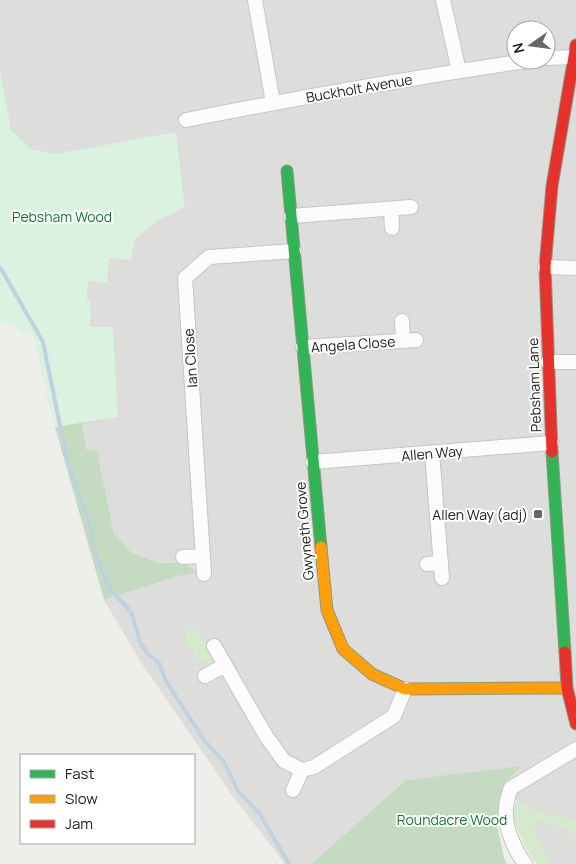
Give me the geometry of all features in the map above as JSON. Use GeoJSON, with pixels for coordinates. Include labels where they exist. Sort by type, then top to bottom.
{"type":"FeatureCollection","features":[{"type":"Feature","properties":{"kind":"street"},"geometry":{"type":"LineString","coordinates":[[255,0],[273,103]]}},
{"type":"Feature","properties":{"kind":"street"},"geometry":{"type":"LineString","coordinates":[[443,0],[459,71]]}},
{"type":"Feature","properties":{"kind":"street"},"geometry":{"type":"LineString","coordinates":[[556,56],[575,51]]}},
{"type":"Feature","properties":{"kind":"street","name":"Pebsham Lane"},"geometry":{"type":"LineString","coordinates":[[575,51],[552,186],[545,267],[551,443],[567,688],[576,724]]}},
{"type":"Feature","properties":{"kind":"street","name":"Buckholt Avenue"},"geometry":{"type":"LineString","coordinates":[[186,120],[273,103],[506,64]]}},
{"type":"Feature","properties":{"kind":"street","name":"Gwyneth Grove"},"geometry":{"type":"LineString","coordinates":[[287,171],[327,610],[343,649],[372,674],[405,689],[567,688]]}},
{"type":"Feature","properties":{"kind":"street"},"geometry":{"type":"LineString","coordinates":[[291,216],[411,208]]}},
{"type":"Feature","properties":{"kind":"street"},"geometry":{"type":"LineString","coordinates":[[391,209],[392,228]]}},
{"type":"Feature","properties":{"kind":"street","name":"Ian Close"},"geometry":{"type":"LineString","coordinates":[[204,574],[185,278],[209,257],[294,251]]}},
{"type":"Feature","properties":{"kind":"street"},"geometry":{"type":"LineString","coordinates":[[545,267],[576,268]]}},
{"type":"Feature","properties":{"kind":"street","name":"Angela Close"},"geometry":{"type":"LineString","coordinates":[[303,347],[410,341],[402,321]]}},
{"type":"Feature","properties":{"kind":"street"},"geometry":{"type":"LineString","coordinates":[[548,362],[576,362]]}},
{"type":"Feature","properties":{"kind":"street","name":"Allen Way"},"geometry":{"type":"LineString","coordinates":[[313,462],[551,443]]}},
{"type":"Feature","properties":{"kind":"street"},"geometry":{"type":"LineString","coordinates":[[432,453],[434,564],[442,578]]}},
{"type":"Feature","properties":{"kind":"street"},"geometry":{"type":"LineString","coordinates":[[183,557],[202,556]]}},
{"type":"Feature","properties":{"kind":"street"},"geometry":{"type":"LineString","coordinates":[[214,646],[266,736],[284,761],[302,770],[314,767],[394,716],[405,689]]}},
{"type":"Feature","properties":{"kind":"street"},"geometry":{"type":"LineString","coordinates":[[205,676],[225,665]]}},
{"type":"Feature","properties":{"kind":"street"},"geometry":{"type":"LineString","coordinates":[[525,864],[518,854],[507,825],[506,808],[511,788],[576,749]]}},
{"type":"Feature","properties":{"kind":"street"},"geometry":{"type":"LineString","coordinates":[[293,790],[302,770]]}},
{"type":"Feature","properties":{"kind":"shaded area"},"geometry":{"type":"Polygon","coordinates":[[[0,0],[576,0],[576,864],[537,864],[525,846],[513,809],[517,802],[506,782],[521,767],[406,780],[311,864],[285,864],[232,795],[140,661],[104,600],[179,576],[198,574],[183,563],[158,563],[131,552],[114,534],[97,452],[87,450],[82,424],[118,417],[112,327],[91,328],[90,301],[87,301],[88,281],[107,283],[109,257],[132,249],[135,239],[159,220],[184,207],[175,132],[56,154],[30,149],[11,130],[0,71],[0,0]]]}},
{"type":"Feature","properties":{"kind":"green space","name":"Pebsham Wood"},"geometry":{"type":"Polygon","coordinates":[[[0,71],[11,130],[30,149],[56,154],[176,132],[185,207],[159,220],[135,238],[131,260],[109,258],[107,283],[88,281],[87,300],[90,301],[91,327],[113,327],[118,417],[82,424],[87,450],[97,451],[114,534],[131,552],[158,563],[183,563],[199,573],[179,576],[104,600],[55,427],[34,335],[0,320],[0,71]]]}},
{"type":"Feature","properties":{"kind":"green space","name":"Pebsham Wood"},"geometry":{"type":"Polygon","coordinates":[[[0,71],[11,130],[30,149],[56,154],[176,132],[185,207],[159,220],[135,238],[131,260],[109,258],[107,283],[88,281],[87,300],[90,301],[91,327],[113,327],[118,417],[55,427],[34,335],[0,320],[0,71]]]}},
{"type":"Feature","properties":{"kind":"green space"},"geometry":{"type":"Polygon","coordinates":[[[193,628],[209,649],[212,664],[199,661],[186,641],[187,631],[193,628]]]}},
{"type":"Feature","properties":{"kind":"green space","name":"Roundacre Wood"},"geometry":{"type":"Polygon","coordinates":[[[522,766],[506,782],[502,790],[497,826],[507,864],[311,864],[406,780],[522,766]]]}},
{"type":"Feature","properties":{"kind":"green space"},"geometry":{"type":"Polygon","coordinates":[[[517,802],[534,810],[570,819],[576,823],[576,837],[565,828],[536,821],[534,831],[551,864],[537,864],[525,846],[512,817],[517,802]]]}},
{"type":"Feature","properties":{"kind":"waterway"},"geometry":{"type":"LineString","coordinates":[[0,267],[43,342],[67,460],[89,523],[97,559],[108,585],[132,614],[140,642],[147,653],[159,663],[166,681],[204,740],[224,762],[238,791],[260,814],[289,864]]}},
{"type":"Feature","properties":{"kind":"traffic: fast"},"geometry":{"type":"LineString","coordinates":[[287,171],[321,547]]}},
{"type":"Feature","properties":{"kind":"traffic: fast"},"geometry":{"type":"LineString","coordinates":[[552,452],[565,652]]}},
{"type":"Feature","properties":{"kind":"traffic: slow"},"geometry":{"type":"LineString","coordinates":[[321,547],[327,610],[343,649],[372,674],[405,689],[567,688]]}},
{"type":"Feature","properties":{"kind":"traffic: jam"},"geometry":{"type":"LineString","coordinates":[[552,452],[545,267],[552,186],[576,45]]}},
{"type":"Feature","properties":{"kind":"traffic: jam"},"geometry":{"type":"LineString","coordinates":[[565,652],[567,688],[576,724]]}},
{"type":"Feature","properties":{"kind":"place","name":"Allen Way (adj)"},"geometry":{"type":"Point","coordinates":[538,514]}}]}
